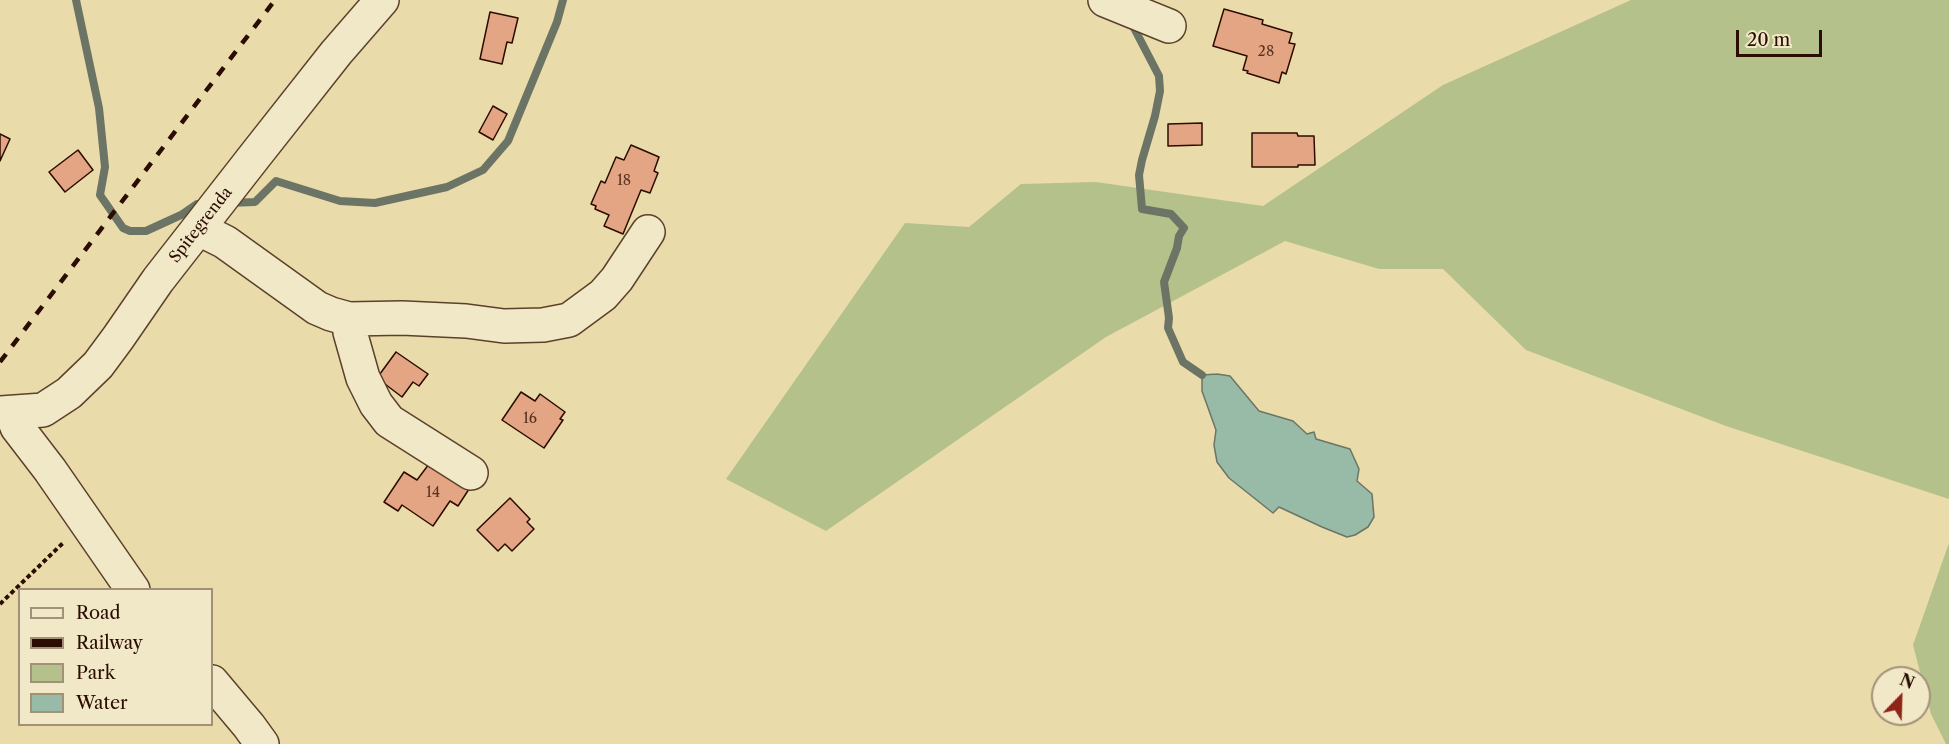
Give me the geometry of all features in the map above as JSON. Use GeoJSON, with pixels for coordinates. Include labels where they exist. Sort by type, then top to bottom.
{"type":"FeatureCollection","features":[{"type":"Feature","properties":{"kind":"street","name":"Spitegrenda"},"geometry":{"type":"LineString","coordinates":[[7,413],[43,410],[81,383],[111,347],[158,280],[336,53],[382,0]]}},
{"type":"Feature","properties":{"kind":"street"},"geometry":{"type":"LineString","coordinates":[[1105,0],[1169,26]]}},
{"type":"Feature","properties":{"kind":"street"},"geometry":{"type":"LineString","coordinates":[[200,227],[225,242],[317,308],[331,314],[349,319],[423,319],[504,326],[543,325],[569,320],[603,295],[617,279],[648,232]]}},
{"type":"Feature","properties":{"kind":"street"},"geometry":{"type":"LineString","coordinates":[[349,319],[350,332],[363,378],[375,404],[389,421],[471,473]]}},
{"type":"Feature","properties":{"kind":"street"},"geometry":{"type":"LineString","coordinates":[[7,413],[50,470],[132,588]]}},
{"type":"Feature","properties":{"kind":"street"},"geometry":{"type":"LineString","coordinates":[[213,683],[252,738]]}},
{"type":"Feature","properties":{"kind":"path"},"geometry":{"type":"LineString","coordinates":[[0,604],[86,522]]}},
{"type":"Feature","properties":{"kind":"green space"},"geometry":{"type":"Polygon","coordinates":[[[1631,0],[1949,0],[1949,499],[1726,426],[1526,350],[1443,269],[1379,269],[1285,241],[1106,337],[826,531],[726,479],[905,223],[969,227],[1021,184],[1096,182],[1263,206],[1443,85],[1631,0]]]}},
{"type":"Feature","properties":{"kind":"green space"},"geometry":{"type":"Polygon","coordinates":[[[1949,543],[1949,744],[1946,744],[1931,714],[1931,666],[1918,666],[1913,645],[1949,543]]]}},
{"type":"Feature","properties":{"kind":"water"},"geometry":{"type":"Polygon","coordinates":[[[1202,375],[1230,376],[1259,411],[1293,421],[1307,434],[1314,432],[1316,439],[1350,449],[1359,469],[1357,481],[1372,494],[1374,517],[1368,527],[1347,537],[1279,507],[1273,513],[1229,478],[1217,462],[1214,445],[1216,430],[1202,391],[1202,375]]]}},
{"type":"Feature","properties":{"kind":"building"},"geometry":{"type":"Polygon","coordinates":[[[1224,9],[1263,20],[1262,24],[1292,33],[1289,43],[1295,44],[1286,74],[1282,72],[1279,83],[1243,70],[1247,56],[1213,46],[1224,9]]]}},
{"type":"Feature","properties":{"kind":"building"},"geometry":{"type":"Polygon","coordinates":[[[490,12],[518,18],[512,43],[507,42],[502,64],[480,59],[490,12]]]}},
{"type":"Feature","properties":{"kind":"building"},"geometry":{"type":"Polygon","coordinates":[[[493,106],[507,114],[493,140],[479,132],[493,106]]]}},
{"type":"Feature","properties":{"kind":"building"},"geometry":{"type":"Polygon","coordinates":[[[1202,123],[1202,145],[1168,146],[1168,124],[1202,123]]]}},
{"type":"Feature","properties":{"kind":"building"},"geometry":{"type":"Polygon","coordinates":[[[1252,133],[1297,133],[1298,136],[1314,136],[1315,165],[1252,167],[1252,133]]]}},
{"type":"Feature","properties":{"kind":"building"},"geometry":{"type":"Polygon","coordinates":[[[0,134],[10,139],[0,161],[0,134]]]}},
{"type":"Feature","properties":{"kind":"building"},"geometry":{"type":"Polygon","coordinates":[[[631,145],[659,157],[654,171],[658,173],[650,193],[641,190],[623,234],[604,226],[609,215],[595,209],[596,206],[591,204],[601,181],[605,183],[616,157],[624,160],[631,145]]]}},
{"type":"Feature","properties":{"kind":"building"},"geometry":{"type":"Polygon","coordinates":[[[78,150],[93,170],[65,192],[49,172],[78,150]]]}},
{"type":"Feature","properties":{"kind":"building"},"geometry":{"type":"Polygon","coordinates":[[[396,352],[428,374],[419,386],[413,382],[402,397],[377,378],[396,352]]]}},
{"type":"Feature","properties":{"kind":"building"},"geometry":{"type":"Polygon","coordinates":[[[521,392],[535,401],[540,394],[565,412],[560,419],[563,420],[544,448],[502,420],[521,392]]]}},
{"type":"Feature","properties":{"kind":"building"},"geometry":{"type":"Polygon","coordinates":[[[432,460],[471,486],[458,506],[450,501],[433,526],[402,505],[398,511],[384,502],[404,472],[417,480],[432,460]]]}},
{"type":"Feature","properties":{"kind":"building"},"geometry":{"type":"Polygon","coordinates":[[[510,498],[530,519],[527,522],[534,529],[512,551],[505,544],[498,551],[477,530],[510,498]]]}},
{"type":"Feature","properties":{"kind":"waterway"},"geometry":{"type":"LineString","coordinates":[[76,0],[99,108],[105,167],[100,195],[123,228],[130,231],[146,231],[181,215],[197,204],[207,204]]}},
{"type":"Feature","properties":{"kind":"waterway"},"geometry":{"type":"LineString","coordinates":[[229,203],[255,202],[276,181],[340,201],[375,203],[447,187],[483,170],[508,141],[557,22],[563,0]]}},
{"type":"Feature","properties":{"kind":"waterway"},"geometry":{"type":"LineString","coordinates":[[1137,20],[1133,26],[1159,76],[1160,91],[1139,175],[1142,209],[1171,214],[1184,228],[1179,236],[1177,248],[1164,282],[1169,318],[1168,328],[1183,362],[1202,375]]}},
{"type":"Feature","properties":{"kind":"railway"},"geometry":{"type":"LineString","coordinates":[[0,362],[275,0]]}}]}
